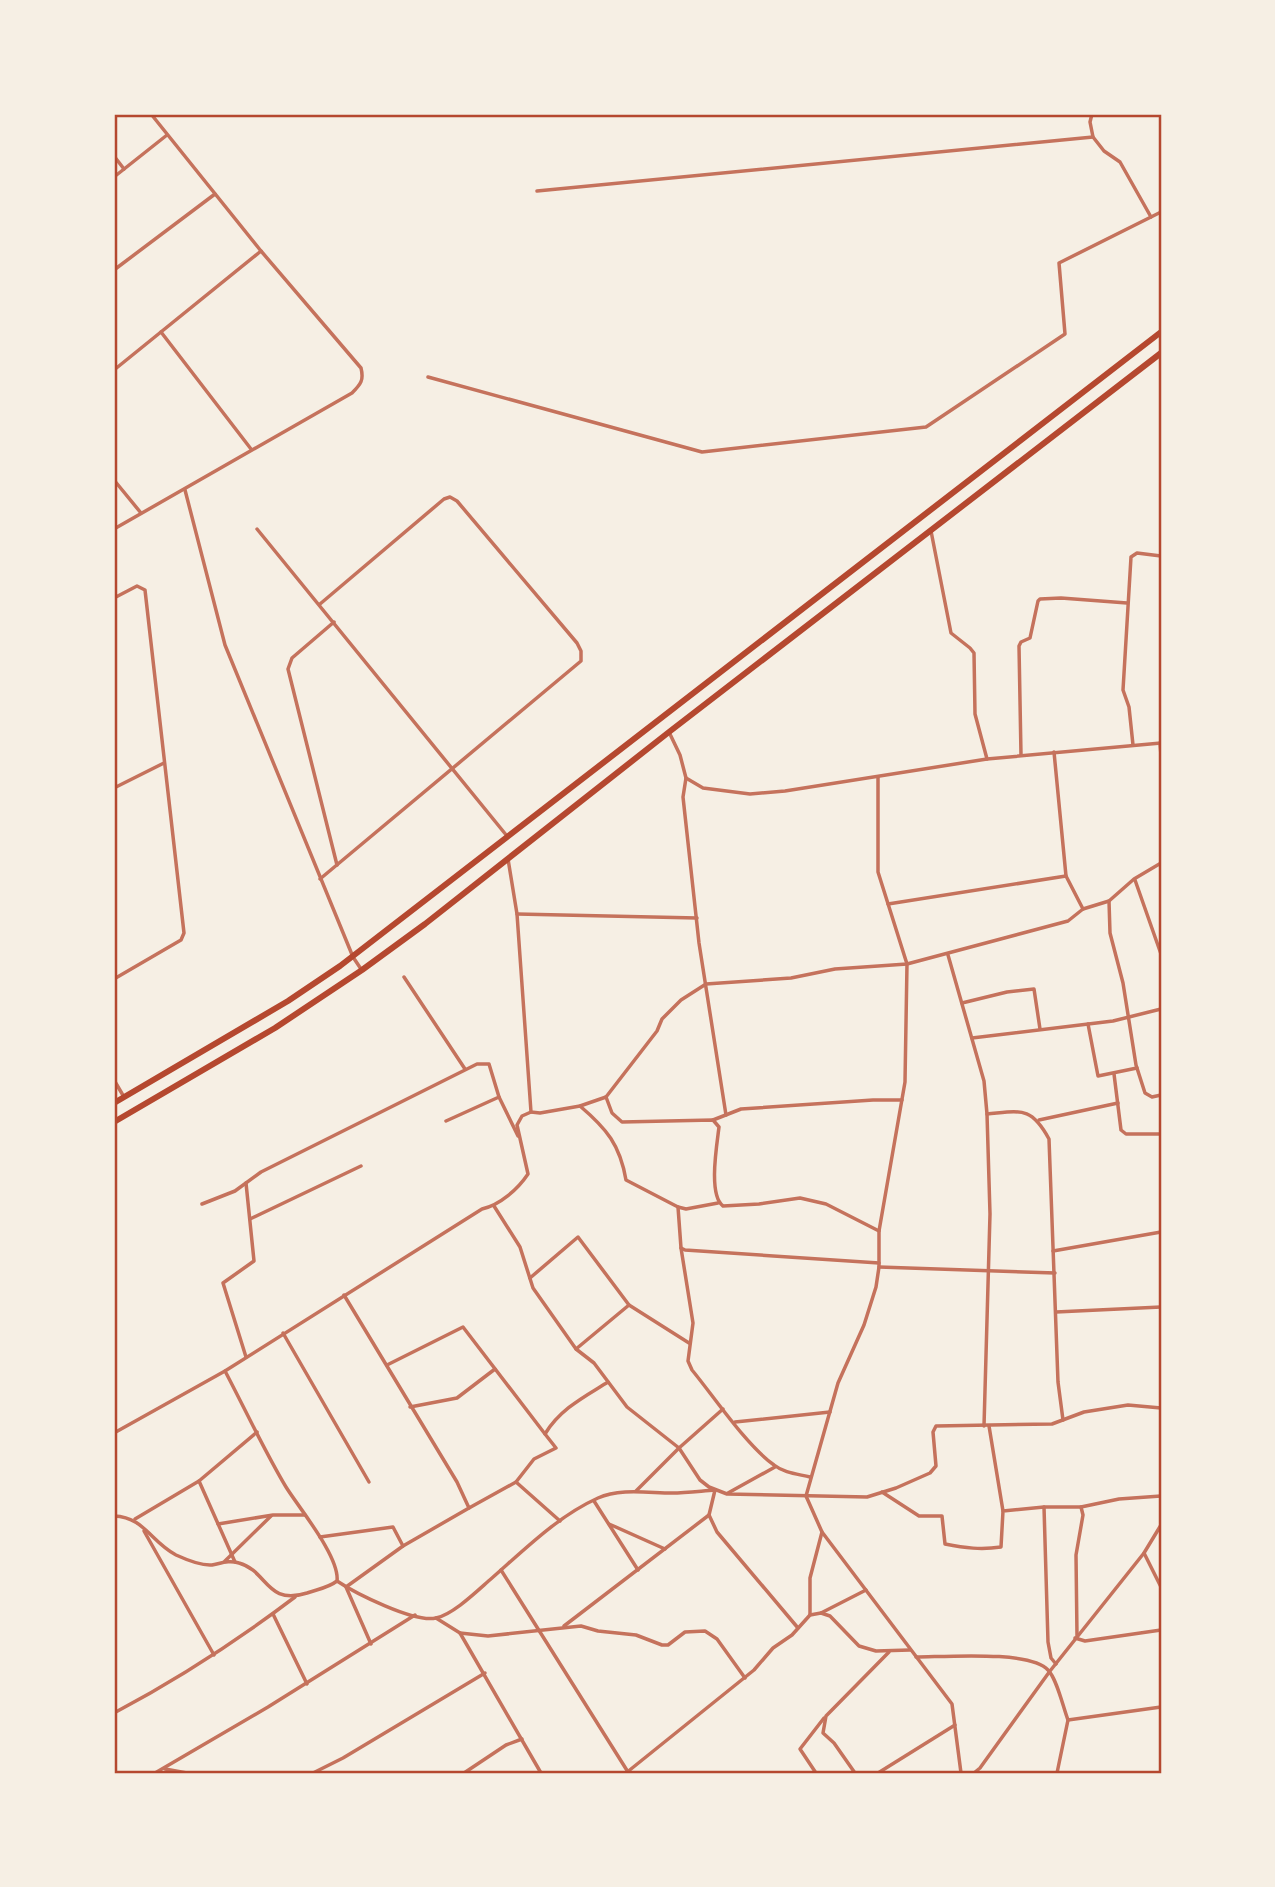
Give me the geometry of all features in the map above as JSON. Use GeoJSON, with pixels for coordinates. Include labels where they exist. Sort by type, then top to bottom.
{"type":"FeatureCollection","features":[{"type":"Feature","properties":{"kind":"highway"},"geometry":{"type":"LineString","coordinates":[[114,1103],[288,1001],[352,957],[1161,332]]}},
{"type":"Feature","properties":{"kind":"highway"},"geometry":{"type":"LineString","coordinates":[[114,1122],[275,1028],[362,970],[1161,353]]}},
{"type":"Feature","properties":{"kind":"street"},"geometry":{"type":"LineString","coordinates":[[114,529],[352,393],[361,385],[363,377],[361,368],[261,251],[150,114]]}},
{"type":"Feature","properties":{"kind":"street"},"geometry":{"type":"LineString","coordinates":[[1090,114],[1093,138],[1104,151],[1120,162],[1151,217]]}},
{"type":"Feature","properties":{"kind":"street"},"geometry":{"type":"LineString","coordinates":[[114,177],[167,135]]}},
{"type":"Feature","properties":{"kind":"street"},"geometry":{"type":"LineString","coordinates":[[537,191],[1093,138]]}},
{"type":"Feature","properties":{"kind":"street"},"geometry":{"type":"LineString","coordinates":[[114,156],[124,169]]}},
{"type":"Feature","properties":{"kind":"street"},"geometry":{"type":"LineString","coordinates":[[114,270],[215,194]]}},
{"type":"Feature","properties":{"kind":"street"},"geometry":{"type":"LineString","coordinates":[[428,377],[702,452],[926,428],[1065,334],[1059,263],[1161,212]]}},
{"type":"Feature","properties":{"kind":"street"},"geometry":{"type":"LineString","coordinates":[[114,370],[261,251]]}},
{"type":"Feature","properties":{"kind":"street"},"geometry":{"type":"LineString","coordinates":[[161,332],[252,450]]}},
{"type":"Feature","properties":{"kind":"street"},"geometry":{"type":"LineString","coordinates":[[114,360],[118,366]]}},
{"type":"Feature","properties":{"kind":"street"},"geometry":{"type":"LineString","coordinates":[[114,480],[141,513]]}},
{"type":"Feature","properties":{"kind":"street"},"geometry":{"type":"LineString","coordinates":[[185,490],[225,645],[352,957],[362,970]]}},
{"type":"Feature","properties":{"kind":"street"},"geometry":{"type":"LineString","coordinates":[[320,604],[444,499],[450,497],[457,501],[582,650],[581,661],[320,879]]}},
{"type":"Feature","properties":{"kind":"street"},"geometry":{"type":"LineString","coordinates":[[257,529],[508,838]]}},
{"type":"Feature","properties":{"kind":"street"},"geometry":{"type":"LineString","coordinates":[[932,531],[951,633],[974,653],[975,714],[987,759]]}},
{"type":"Feature","properties":{"kind":"street"},"geometry":{"type":"LineString","coordinates":[[1133,746],[1129,707],[1123,690],[1131,557],[1137,553],[1161,556]]}},
{"type":"Feature","properties":{"kind":"street"},"geometry":{"type":"LineString","coordinates":[[114,598],[137,586],[145,590],[184,937],[114,978]]}},
{"type":"Feature","properties":{"kind":"street"},"geometry":{"type":"LineString","coordinates":[[1020,755],[1019,646],[1030,638],[1038,601],[1060,598],[1127,603]]}},
{"type":"Feature","properties":{"kind":"street"},"geometry":{"type":"LineString","coordinates":[[334,622],[292,657],[288,668],[337,865]]}},
{"type":"Feature","properties":{"kind":"street"},"geometry":{"type":"LineString","coordinates":[[669,732],[680,755],[686,778],[683,797],[697,918],[726,1115]]}},
{"type":"Feature","properties":{"kind":"street"},"geometry":{"type":"LineString","coordinates":[[686,778],[703,788],[750,794],[1020,755],[1161,743],[1161,755]]}},
{"type":"Feature","properties":{"kind":"street"},"geometry":{"type":"LineString","coordinates":[[1054,752],[1066,876],[1083,909]]}},
{"type":"Feature","properties":{"kind":"street"},"geometry":{"type":"LineString","coordinates":[[114,788],[163,763]]}},
{"type":"Feature","properties":{"kind":"street"},"geometry":{"type":"LineString","coordinates":[[878,777],[878,872],[906,964],[905,1082],[879,1231],[876,1287],[864,1325],[838,1383],[806,1496],[822,1532],[952,1704],[961,1773]]}},
{"type":"Feature","properties":{"kind":"street"},"geometry":{"type":"LineString","coordinates":[[508,859],[517,914],[531,1112]]}},
{"type":"Feature","properties":{"kind":"street"},"geometry":{"type":"LineString","coordinates":[[114,1433],[225,1371],[482,1209],[494,1206],[528,1174],[517,1125],[522,1116],[531,1112],[580,1106],[606,1097],[657,1031],[662,1019],[681,1000],[706,984],[791,978],[835,969],[906,964],[947,955],[1068,921],[1083,909],[1108,901],[1134,879],[1161,863]]}},
{"type":"Feature","properties":{"kind":"street"},"geometry":{"type":"LineString","coordinates":[[888,904],[1066,876]]}},
{"type":"Feature","properties":{"kind":"street"},"geometry":{"type":"LineString","coordinates":[[1134,879],[1161,954]]}},
{"type":"Feature","properties":{"kind":"street"},"geometry":{"type":"LineString","coordinates":[[1108,901],[1110,933],[1123,983],[1144,1093],[1153,1097],[1161,1095]]}},
{"type":"Feature","properties":{"kind":"street"},"geometry":{"type":"LineString","coordinates":[[517,914],[697,918]]}},
{"type":"Feature","properties":{"kind":"street"},"geometry":{"type":"LineString","coordinates":[[882,1492],[919,1516],[942,1516],[945,1544],[968,1548],[1001,1547],[1003,1511],[987,1426],[990,1214],[984,1081],[947,955]]}},
{"type":"Feature","properties":{"kind":"street"},"geometry":{"type":"LineString","coordinates":[[404,977],[465,1069]]}},
{"type":"Feature","properties":{"kind":"street"},"geometry":{"type":"LineString","coordinates":[[961,1003],[1017,990],[1034,989],[1040,1029]]}},
{"type":"Feature","properties":{"kind":"street"},"geometry":{"type":"LineString","coordinates":[[972,1038],[1113,1021],[1161,1009]]}},
{"type":"Feature","properties":{"kind":"street"},"geometry":{"type":"LineString","coordinates":[[1088,1024],[1098,1076],[1138,1068]]}},
{"type":"Feature","properties":{"kind":"street"},"geometry":{"type":"LineString","coordinates":[[202,1204],[235,1191],[261,1172],[477,1064],[489,1064],[499,1097],[520,1141]]}},
{"type":"Feature","properties":{"kind":"street"},"geometry":{"type":"LineString","coordinates":[[1114,1074],[1121,1130],[1126,1134],[1161,1134]]}},
{"type":"Feature","properties":{"kind":"street"},"geometry":{"type":"LineString","coordinates":[[114,1080],[124,1097]]}},
{"type":"Feature","properties":{"kind":"street"},"geometry":{"type":"LineString","coordinates":[[446,1121],[499,1097]]}},
{"type":"Feature","properties":{"kind":"street"},"geometry":{"type":"LineString","coordinates":[[606,1097],[612,1113],[622,1122],[713,1120],[741,1110],[902,1100]]}},
{"type":"Feature","properties":{"kind":"street"},"geometry":{"type":"LineString","coordinates":[[1039,1120],[1118,1102]]}},
{"type":"Feature","properties":{"kind":"street"},"geometry":{"type":"LineString","coordinates":[[580,1106],[598,1122],[618,1148],[626,1180],[678,1207],[686,1209],[718,1203],[723,1206],[759,1204],[800,1198],[826,1204],[879,1231]]}},
{"type":"Feature","properties":{"kind":"street"},"geometry":{"type":"LineString","coordinates":[[987,1114],[1023,1111],[1039,1120],[1049,1139],[1058,1382],[1063,1420]]}},
{"type":"Feature","properties":{"kind":"street"},"geometry":{"type":"LineString","coordinates":[[713,1120],[719,1127],[715,1168],[718,1203]]}},
{"type":"Feature","properties":{"kind":"street"},"geometry":{"type":"LineString","coordinates":[[250,1219],[361,1166]]}},
{"type":"Feature","properties":{"kind":"street"},"geometry":{"type":"LineString","coordinates":[[246,1183],[254,1261],[223,1283],[246,1357]]}},
{"type":"Feature","properties":{"kind":"street"},"geometry":{"type":"LineString","coordinates":[[494,1206],[520,1247],[533,1288],[576,1349],[594,1363],[627,1407],[678,1448],[700,1479],[715,1490],[727,1494],[867,1497],[930,1473],[936,1466],[933,1432],[936,1426],[1052,1424],[1084,1412],[1128,1405],[1161,1408]]}},
{"type":"Feature","properties":{"kind":"street"},"geometry":{"type":"LineString","coordinates":[[678,1207],[681,1248],[693,1324],[688,1361],[692,1370],[755,1448],[775,1467],[811,1477]]}},
{"type":"Feature","properties":{"kind":"street"},"geometry":{"type":"LineString","coordinates":[[1053,1251],[1161,1232]]}},
{"type":"Feature","properties":{"kind":"street"},"geometry":{"type":"LineString","coordinates":[[530,1278],[578,1237],[629,1305],[689,1343]]}},
{"type":"Feature","properties":{"kind":"street"},"geometry":{"type":"LineString","coordinates":[[681,1248],[716,1254],[879,1265],[1055,1273]]}},
{"type":"Feature","properties":{"kind":"street"},"geometry":{"type":"LineString","coordinates":[[344,1295],[457,1482],[469,1508]]}},
{"type":"Feature","properties":{"kind":"street"},"geometry":{"type":"LineString","coordinates":[[576,1349],[629,1305]]}},
{"type":"Feature","properties":{"kind":"street"},"geometry":{"type":"LineString","coordinates":[[1056,1312],[1161,1307]]}},
{"type":"Feature","properties":{"kind":"street"},"geometry":{"type":"LineString","coordinates":[[346,1587],[403,1546],[516,1482],[534,1459],[556,1448],[463,1327],[387,1365]]}},
{"type":"Feature","properties":{"kind":"street"},"geometry":{"type":"LineString","coordinates":[[283,1333],[369,1482]]}},
{"type":"Feature","properties":{"kind":"street"},"geometry":{"type":"LineString","coordinates":[[410,1407],[457,1398],[495,1369]]}},
{"type":"Feature","properties":{"kind":"street"},"geometry":{"type":"LineString","coordinates":[[225,1371],[286,1486],[320,1537],[338,1573],[337,1581]]}},
{"type":"Feature","properties":{"kind":"street"},"geometry":{"type":"LineString","coordinates":[[545,1434],[565,1409],[608,1382]]}},
{"type":"Feature","properties":{"kind":"street"},"geometry":{"type":"LineString","coordinates":[[636,1491],[678,1448],[724,1408]]}},
{"type":"Feature","properties":{"kind":"street"},"geometry":{"type":"LineString","coordinates":[[735,1422],[830,1412]]}},
{"type":"Feature","properties":{"kind":"street"},"geometry":{"type":"LineString","coordinates":[[134,1520],[199,1481],[257,1432]]}},
{"type":"Feature","properties":{"kind":"street"},"geometry":{"type":"LineString","coordinates":[[727,1494],[775,1467]]}},
{"type":"Feature","properties":{"kind":"street"},"geometry":{"type":"LineString","coordinates":[[199,1481],[235,1562]]}},
{"type":"Feature","properties":{"kind":"street"},"geometry":{"type":"LineString","coordinates":[[516,1482],[560,1521]]}},
{"type":"Feature","properties":{"kind":"street"},"geometry":{"type":"LineString","coordinates":[[436,1618],[464,1602],[560,1521],[601,1496],[636,1491],[673,1493],[715,1490]]}},
{"type":"Feature","properties":{"kind":"street"},"geometry":{"type":"LineString","coordinates":[[715,1490],[709,1515],[717,1532],[798,1628]]}},
{"type":"Feature","properties":{"kind":"street"},"geometry":{"type":"LineString","coordinates":[[1003,1511],[1081,1507],[1119,1499],[1161,1496]]}},
{"type":"Feature","properties":{"kind":"street"},"geometry":{"type":"LineString","coordinates":[[594,1500],[638,1570]]}},
{"type":"Feature","properties":{"kind":"street"},"geometry":{"type":"LineString","coordinates":[[1044,1507],[1048,1642],[1051,1658],[1056,1664]]}},
{"type":"Feature","properties":{"kind":"street"},"geometry":{"type":"LineString","coordinates":[[1076,1637],[1076,1555],[1083,1515],[1081,1507]]}},
{"type":"Feature","properties":{"kind":"street"},"geometry":{"type":"LineString","coordinates":[[218,1524],[273,1515],[305,1516]]}},
{"type":"Feature","properties":{"kind":"street"},"geometry":{"type":"LineString","coordinates":[[225,1561],[273,1515]]}},
{"type":"Feature","properties":{"kind":"street"},"geometry":{"type":"LineString","coordinates":[[561,1628],[709,1515]]}},
{"type":"Feature","properties":{"kind":"street"},"geometry":{"type":"LineString","coordinates":[[114,1516],[134,1520],[176,1555],[199,1564],[235,1562],[254,1570],[272,1591],[295,1597]]}},
{"type":"Feature","properties":{"kind":"street"},"geometry":{"type":"LineString","coordinates":[[608,1523],[664,1549]]}},
{"type":"Feature","properties":{"kind":"street"},"geometry":{"type":"LineString","coordinates":[[974,1773],[981,1769],[1050,1671],[1144,1553],[1161,1525]]}},
{"type":"Feature","properties":{"kind":"street"},"geometry":{"type":"LineString","coordinates":[[141,1527],[214,1655]]}},
{"type":"Feature","properties":{"kind":"street"},"geometry":{"type":"LineString","coordinates":[[320,1537],[393,1527],[403,1546]]}},
{"type":"Feature","properties":{"kind":"street"},"geometry":{"type":"LineString","coordinates":[[810,1615],[810,1578],[822,1532]]}},
{"type":"Feature","properties":{"kind":"street"},"geometry":{"type":"LineString","coordinates":[[1144,1553],[1161,1587]]}},
{"type":"Feature","properties":{"kind":"street"},"geometry":{"type":"LineString","coordinates":[[501,1570],[627,1773],[745,1678],[810,1615],[821,1613],[866,1590]]}},
{"type":"Feature","properties":{"kind":"street"},"geometry":{"type":"LineString","coordinates":[[337,1581],[367,1598],[415,1615],[436,1618],[460,1633],[488,1636],[581,1626],[598,1631],[636,1635],[668,1645],[685,1632],[705,1631],[717,1639],[745,1678]]}},
{"type":"Feature","properties":{"kind":"street"},"geometry":{"type":"LineString","coordinates":[[114,1713],[214,1655],[295,1597],[320,1590],[337,1581]]}},
{"type":"Feature","properties":{"kind":"street"},"geometry":{"type":"LineString","coordinates":[[346,1587],[371,1644]]}},
{"type":"Feature","properties":{"kind":"street"},"geometry":{"type":"LineString","coordinates":[[821,1613],[830,1616],[859,1646],[876,1651],[910,1650]]}},
{"type":"Feature","properties":{"kind":"street"},"geometry":{"type":"LineString","coordinates":[[273,1614],[307,1684]]}},
{"type":"Feature","properties":{"kind":"street"},"geometry":{"type":"LineString","coordinates":[[155,1773],[307,1684],[415,1615]]}},
{"type":"Feature","properties":{"kind":"street"},"geometry":{"type":"LineString","coordinates":[[1076,1637],[1085,1641],[1161,1630]]}},
{"type":"Feature","properties":{"kind":"street"},"geometry":{"type":"LineString","coordinates":[[460,1633],[541,1773]]}},
{"type":"Feature","properties":{"kind":"street"},"geometry":{"type":"LineString","coordinates":[[816,1773],[800,1749],[826,1716],[891,1651]]}},
{"type":"Feature","properties":{"kind":"street"},"geometry":{"type":"LineString","coordinates":[[916,1657],[998,1656],[1028,1660],[1050,1671],[1068,1720],[1057,1773]]}},
{"type":"Feature","properties":{"kind":"street"},"geometry":{"type":"LineString","coordinates":[[313,1773],[485,1674]]}},
{"type":"Feature","properties":{"kind":"street"},"geometry":{"type":"LineString","coordinates":[[1068,1720],[1161,1707]]}},
{"type":"Feature","properties":{"kind":"street"},"geometry":{"type":"LineString","coordinates":[[826,1716],[823,1732],[855,1773]]}},
{"type":"Feature","properties":{"kind":"street"},"geometry":{"type":"LineString","coordinates":[[878,1773],[955,1725]]}},
{"type":"Feature","properties":{"kind":"street"},"geometry":{"type":"LineString","coordinates":[[464,1773],[506,1745],[522,1739]]}},
{"type":"Feature","properties":{"kind":"street"},"geometry":{"type":"LineString","coordinates":[[163,1768],[187,1773]]}}]}
